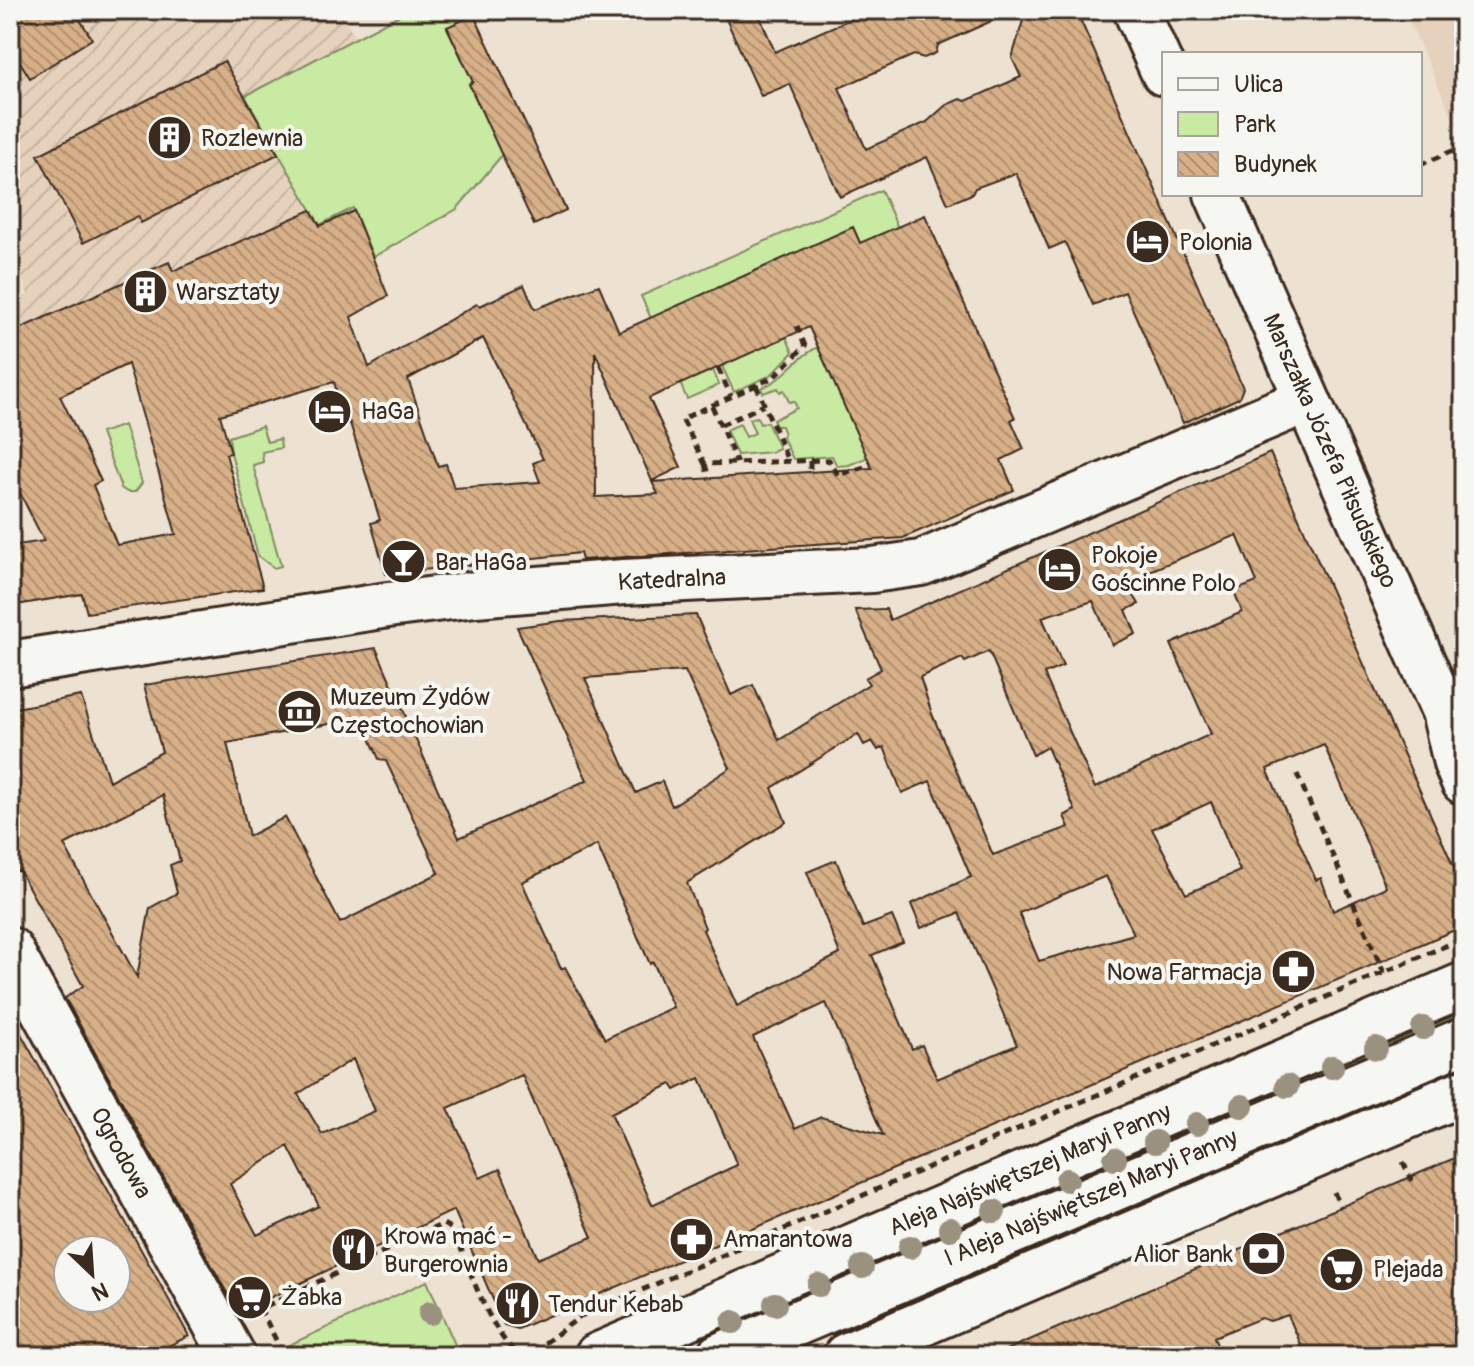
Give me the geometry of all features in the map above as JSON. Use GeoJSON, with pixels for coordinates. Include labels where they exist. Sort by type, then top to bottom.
{"type":"FeatureCollection","features":[{"type":"Feature","properties":{"kind":"street"},"geometry":{"type":"LineString","coordinates":[[1136,10],[1162,68]]}},
{"type":"Feature","properties":{"kind":"street","name":"Marszałka Józefa Piłsudskiego"},"geometry":{"type":"LineString","coordinates":[[1218,196],[1454,726],[1456,763],[1464,782]]}},
{"type":"Feature","properties":{"kind":"street","name":"Katedralna"},"geometry":{"type":"LineString","coordinates":[[10,664],[475,594],[624,582],[872,570],[921,563],[1307,400]]}},
{"type":"Feature","properties":{"kind":"street","name":"Ogrodowa"},"geometry":{"type":"LineString","coordinates":[[10,950],[233,1356]]}},
{"type":"Feature","properties":{"kind":"street","name":"Aleja Najświętszej Maryi Panny"},"geometry":{"type":"LineString","coordinates":[[597,1356],[1464,985]]}},
{"type":"Feature","properties":{"kind":"street","name":"I Aleja Najświętszej Maryi Panny"},"geometry":{"type":"LineString","coordinates":[[719,1356],[1464,1040]]}},
{"type":"Feature","properties":{"kind":"street"},"geometry":{"type":"LineString","coordinates":[[846,1356],[1464,1092]]}},
{"type":"Feature","properties":{"kind":"path"},"geometry":{"type":"LineString","coordinates":[[1422,164],[1464,146]]}},
{"type":"Feature","properties":{"kind":"path"},"geometry":{"type":"LineString","coordinates":[[709,479],[705,464],[682,419],[774,377],[805,346],[797,326]]}},
{"type":"Feature","properties":{"kind":"path"},"geometry":{"type":"LineString","coordinates":[[718,368],[731,396]]}},
{"type":"Feature","properties":{"kind":"path"},"geometry":{"type":"LineString","coordinates":[[756,385],[788,461]]}},
{"type":"Feature","properties":{"kind":"path"},"geometry":{"type":"LineString","coordinates":[[711,405],[737,463]]}},
{"type":"Feature","properties":{"kind":"path"},"geometry":{"type":"LineString","coordinates":[[721,425],[764,405]]}},
{"type":"Feature","properties":{"kind":"path"},"geometry":{"type":"LineString","coordinates":[[705,464],[829,460],[838,475],[871,465]]}},
{"type":"Feature","properties":{"kind":"path"},"geometry":{"type":"LineString","coordinates":[[810,461],[810,474]]}},
{"type":"Feature","properties":{"kind":"path"},"geometry":{"type":"LineString","coordinates":[[1297,774],[1384,973]]}},
{"type":"Feature","properties":{"kind":"path"},"geometry":{"type":"LineString","coordinates":[[248,1315],[443,1224],[454,1230],[502,1338],[516,1355],[538,1353],[581,1316],[1464,938]]}},
{"type":"Feature","properties":{"kind":"path"},"geometry":{"type":"LineString","coordinates":[[1403,1162],[1412,1181]]}},
{"type":"Feature","properties":{"kind":"path"},"geometry":{"type":"LineString","coordinates":[[1334,1192],[1340,1207]]}},
{"type":"Feature","properties":{"kind":"path"},"geometry":{"type":"LineString","coordinates":[[260,1308],[284,1356]]}},
{"type":"Feature","properties":{"kind":"shaded area"},"geometry":{"type":"Polygon","coordinates":[[[10,10],[340,10],[356,39],[245,96],[326,235],[10,362],[10,325],[20,321],[12,301],[28,295],[10,240],[10,10]]]}},
{"type":"Feature","properties":{"kind":"shaded area"},"geometry":{"type":"Polygon","coordinates":[[[1404,10],[1464,10],[1464,143],[1404,10]]]}},
{"type":"Feature","properties":{"kind":"green space"},"geometry":{"type":"Polygon","coordinates":[[[409,10],[472,10],[474,15],[447,28],[468,72],[495,60],[500,70],[469,84],[502,155],[457,209],[373,257],[353,208],[320,225],[245,96],[409,10]]]}},
{"type":"Feature","properties":{"kind":"green space"},"geometry":{"type":"Polygon","coordinates":[[[881,190],[975,401],[938,418],[853,227],[662,313],[692,379],[713,370],[719,385],[687,399],[641,296],[881,190]]]}},
{"type":"Feature","properties":{"kind":"green space"},"geometry":{"type":"Polygon","coordinates":[[[786,337],[793,352],[771,375],[734,392],[722,366],[786,337]]]}},
{"type":"Feature","properties":{"kind":"green space"},"geometry":{"type":"Polygon","coordinates":[[[818,347],[868,457],[849,465],[837,466],[832,456],[793,459],[782,436],[781,426],[776,426],[773,420],[797,408],[794,401],[789,402],[784,390],[780,392],[778,388],[763,393],[761,388],[818,347]]]}},
{"type":"Feature","properties":{"kind":"green space"},"geometry":{"type":"Polygon","coordinates":[[[757,417],[760,424],[767,422],[779,448],[771,452],[737,455],[726,430],[740,424],[746,437],[755,433],[749,419],[757,417]]]}},
{"type":"Feature","properties":{"kind":"green space"},"geometry":{"type":"Polygon","coordinates":[[[124,425],[142,483],[135,492],[121,488],[101,433],[124,425]]]}},
{"type":"Feature","properties":{"kind":"green space"},"geometry":{"type":"Polygon","coordinates":[[[262,426],[267,442],[280,439],[281,448],[262,452],[263,462],[253,465],[281,566],[274,568],[258,556],[229,437],[262,426]]]}},
{"type":"Feature","properties":{"kind":"green space"},"geometry":{"type":"Polygon","coordinates":[[[1464,998],[1464,1017],[1318,1080],[1311,1064],[1464,998]]]}},
{"type":"Feature","properties":{"kind":"green space"},"geometry":{"type":"Polygon","coordinates":[[[1287,1074],[1294,1090],[1057,1191],[1051,1175],[1287,1074]]]}},
{"type":"Feature","properties":{"kind":"green space"},"geometry":{"type":"Polygon","coordinates":[[[1311,1128],[1318,1144],[1081,1245],[1074,1229],[1311,1128]]]}},
{"type":"Feature","properties":{"kind":"green space"},"geometry":{"type":"Polygon","coordinates":[[[1026,1183],[1034,1201],[815,1295],[807,1277],[1026,1183]]]}},
{"type":"Feature","properties":{"kind":"green space"},"geometry":{"type":"Polygon","coordinates":[[[1050,1238],[1057,1256],[838,1349],[831,1331],[1050,1238]]]}},
{"type":"Feature","properties":{"kind":"green space"},"geometry":{"type":"Polygon","coordinates":[[[427,1281],[460,1356],[292,1356],[287,1346],[427,1281]]]}},
{"type":"Feature","properties":{"kind":"green space"},"geometry":{"type":"Polygon","coordinates":[[[784,1287],[791,1305],[671,1356],[623,1356],[784,1287]]]}},
{"type":"Feature","properties":{"kind":"building"},"geometry":{"type":"Polygon","coordinates":[[[10,10],[74,10],[92,39],[30,78],[10,46],[10,10]]]}},
{"type":"Feature","properties":{"kind":"building"},"geometry":{"type":"Polygon","coordinates":[[[722,10],[757,10],[775,52],[871,10],[1016,10],[938,45],[936,53],[924,58],[914,55],[839,88],[866,149],[927,122],[946,105],[960,99],[966,101],[1021,77],[1012,58],[1026,10],[1076,10],[1243,388],[1239,398],[1183,423],[1125,292],[1093,305],[1065,242],[1049,249],[1016,173],[975,188],[972,194],[948,204],[927,157],[840,197],[790,84],[761,96],[722,10]]]}},
{"type":"Feature","properties":{"kind":"building"},"geometry":{"type":"Polygon","coordinates":[[[474,15],[566,210],[534,225],[469,84],[473,82],[447,27],[474,15]]]}},
{"type":"Feature","properties":{"kind":"building","name":"Rozlewnia"},"geometry":{"type":"Polygon","coordinates":[[[224,61],[278,154],[141,223],[138,216],[83,243],[38,155],[224,61]]]}},
{"type":"Feature","properties":{"kind":"building"},"geometry":{"type":"Polygon","coordinates":[[[311,210],[320,226],[354,211],[388,296],[351,317],[369,367],[477,304],[480,306],[524,285],[535,309],[599,285],[619,332],[853,227],[860,243],[925,215],[1015,418],[1011,420],[1024,449],[1001,460],[1014,490],[903,538],[582,560],[580,553],[386,574],[371,523],[380,520],[334,382],[220,415],[231,453],[226,454],[263,588],[87,613],[82,594],[10,606],[10,546],[44,541],[10,473],[10,333],[169,262],[173,271],[311,210]],[[809,327],[649,398],[681,467],[652,481],[595,352],[596,497],[658,494],[652,482],[872,468],[809,327]],[[483,338],[408,379],[438,466],[446,464],[454,488],[540,482],[533,463],[543,459],[483,338]],[[128,364],[60,396],[101,481],[93,485],[117,545],[176,534],[128,364]]]}},
{"type":"Feature","properties":{"kind":"building"},"geometry":{"type":"Polygon","coordinates":[[[1270,453],[1464,890],[1464,926],[518,1329],[504,1325],[454,1210],[238,1313],[65,998],[83,986],[19,870],[10,875],[10,709],[81,696],[109,781],[162,752],[144,685],[376,648],[459,838],[587,780],[517,627],[560,621],[696,615],[731,695],[753,685],[779,740],[869,684],[865,678],[881,669],[855,610],[886,609],[890,620],[1270,453]],[[1237,535],[1125,581],[1139,604],[1126,610],[1136,634],[1112,645],[1093,601],[1042,617],[1063,666],[1044,674],[1095,788],[1211,734],[1171,644],[1242,612],[1234,591],[1257,582],[1237,535]],[[989,651],[965,662],[962,658],[920,677],[932,714],[993,855],[1069,827],[1064,816],[1075,810],[1047,747],[1033,755],[989,651]],[[685,671],[585,678],[636,793],[662,781],[672,806],[730,768],[685,671]],[[361,718],[227,743],[249,836],[285,817],[340,923],[439,873],[386,761],[379,759],[361,718]],[[858,734],[772,788],[786,822],[687,883],[705,928],[703,930],[737,1006],[840,954],[807,872],[836,860],[863,927],[892,916],[903,942],[872,955],[912,1049],[922,1045],[937,1079],[1017,1045],[959,913],[921,928],[911,904],[971,877],[930,781],[902,793],[884,747],[878,750],[872,741],[864,745],[858,734]],[[1324,745],[1267,769],[1316,880],[1321,878],[1333,911],[1386,887],[1324,745]],[[163,795],[64,845],[137,977],[150,908],[177,893],[170,865],[180,861],[163,795]],[[1211,802],[1152,829],[1186,894],[1240,871],[1211,802]],[[597,845],[522,882],[561,969],[565,967],[605,1039],[673,1007],[653,962],[650,964],[597,845]],[[1106,876],[1019,913],[1039,961],[1134,934],[1106,876]],[[826,1003],[753,1037],[795,1129],[821,1117],[883,1135],[826,1003]],[[353,1059],[298,1094],[322,1134],[375,1111],[353,1059]],[[522,1075],[448,1108],[480,1178],[500,1169],[538,1259],[592,1237],[522,1075]],[[700,1078],[675,1090],[671,1084],[611,1113],[652,1205],[737,1165],[700,1078]],[[288,1146],[230,1184],[257,1235],[319,1206],[288,1146]]]}},
{"type":"Feature","properties":{"kind":"building"},"geometry":{"type":"Polygon","coordinates":[[[10,1014],[189,1336],[148,1356],[23,1356],[10,1329],[10,1014]]]}},
{"type":"Feature","properties":{"kind":"building"},"geometry":{"type":"Polygon","coordinates":[[[1464,1154],[1464,1356],[1306,1356],[1288,1315],[1270,1321],[1261,1318],[1214,1337],[1221,1356],[992,1356],[1464,1154]]]}},
{"type":"Feature","properties":{"kind":"place","name":"Rozlewnia"},"geometry":{"type":"Point","coordinates":[170,138]}},
{"type":"Feature","properties":{"kind":"place","name":"Polonia"},"geometry":{"type":"Point","coordinates":[1148,242]}},
{"type":"Feature","properties":{"kind":"place","name":"Warsztaty"},"geometry":{"type":"Point","coordinates":[145,292]}},
{"type":"Feature","properties":{"kind":"place","name":"HaGa"},"geometry":{"type":"Point","coordinates":[330,411]}},
{"type":"Feature","properties":{"kind":"place","name":"Bar HaGa"},"geometry":{"type":"Point","coordinates":[404,562]}},
{"type":"Feature","properties":{"kind":"place","name":"Pokoje Gościnne Polo"},"geometry":{"type":"Point","coordinates":[1060,569]}},
{"type":"Feature","properties":{"kind":"place","name":"Muzeum Żydów Częstochowian"},"geometry":{"type":"Point","coordinates":[299,711]}},
{"type":"Feature","properties":{"kind":"place","name":"Nowa Farmacja"},"geometry":{"type":"Point","coordinates":[1293,972]}},
{"type":"Feature","properties":{"kind":"place","name":"Amarantowa"},"geometry":{"type":"Point","coordinates":[692,1239]}},
{"type":"Feature","properties":{"kind":"place","name":"Krowa mać - Burgerownia"},"geometry":{"type":"Point","coordinates":[353,1250]}},
{"type":"Feature","properties":{"kind":"place","name":"Alior Bank"},"geometry":{"type":"Point","coordinates":[1264,1254]}},
{"type":"Feature","properties":{"kind":"place","name":"Plejada"},"geometry":{"type":"Point","coordinates":[1342,1269]}},
{"type":"Feature","properties":{"kind":"place","name":"Żabka"},"geometry":{"type":"Point","coordinates":[250,1297]}},
{"type":"Feature","properties":{"kind":"place","name":"Tendur Kebab"},"geometry":{"type":"Point","coordinates":[517,1304]}}]}
